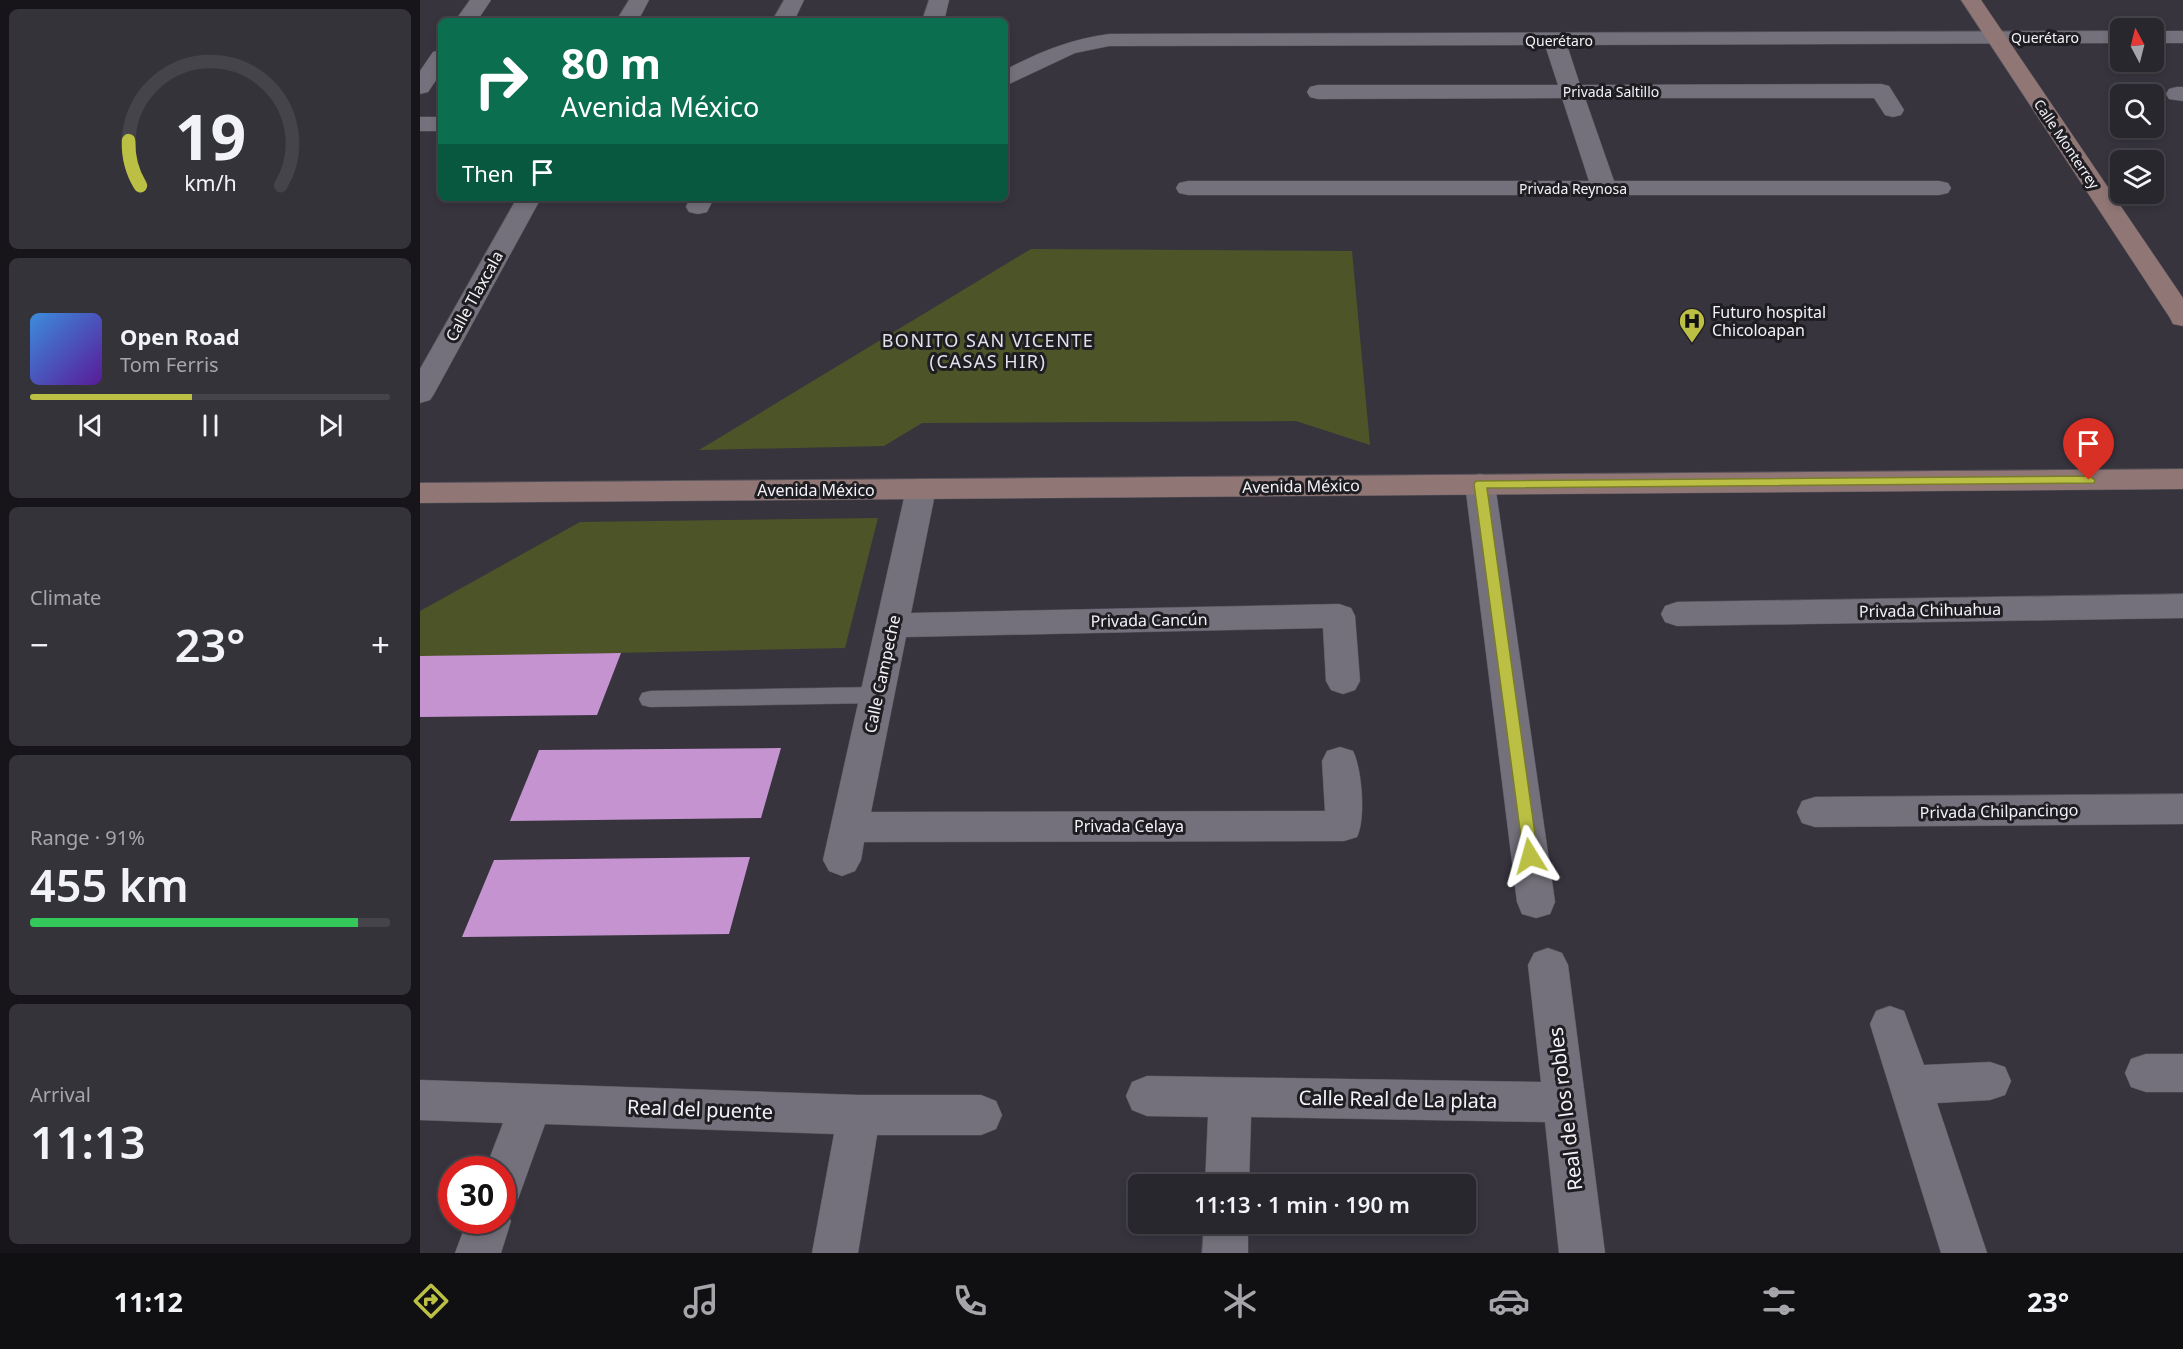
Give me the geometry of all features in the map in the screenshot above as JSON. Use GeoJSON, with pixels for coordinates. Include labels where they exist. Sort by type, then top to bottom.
{"type":"FeatureCollection","features":[{"type":"Feature","properties":{"kind":"street"},"geometry":{"type":"LineString","coordinates":[[468,18],[481,0]]}},
{"type":"Feature","properties":{"kind":"street"},"geometry":{"type":"LineString","coordinates":[[629,18],[639,0]]}},
{"type":"Feature","properties":{"kind":"street"},"geometry":{"type":"LineString","coordinates":[[785,18],[794,0]]}},
{"type":"Feature","properties":{"kind":"street"},"geometry":{"type":"LineString","coordinates":[[934,18],[939,0]]}},
{"type":"Feature","properties":{"kind":"street","name":"Calle Monterrey"},"geometry":{"type":"LineString","coordinates":[[1971,0],[2183,318]]}},
{"type":"Feature","properties":{"kind":"street","name":"Querétaro"},"geometry":{"type":"LineString","coordinates":[[1008,77],[1061,50],[1082,43],[1109,40],[2110,37]]}},
{"type":"Feature","properties":{"kind":"street"},"geometry":{"type":"LineString","coordinates":[[2164,37],[2183,37]]}},
{"type":"Feature","properties":{"kind":"street"},"geometry":{"type":"LineString","coordinates":[[1554,40],[1604,188]]}},
{"type":"Feature","properties":{"kind":"street"},"geometry":{"type":"LineString","coordinates":[[420,87],[438,61]]}},
{"type":"Feature","properties":{"kind":"street","name":"Privada Saltillo"},"geometry":{"type":"LineString","coordinates":[[1318,92],[1881,91],[1893,110]]}},
{"type":"Feature","properties":{"kind":"street"},"geometry":{"type":"LineString","coordinates":[[420,124],[438,124]]}},
{"type":"Feature","properties":{"kind":"street","name":"Privada Reynosa"},"geometry":{"type":"LineString","coordinates":[[1188,188],[1939,188],[1929,171]]}},
{"type":"Feature","properties":{"kind":"street","name":"Calle Tlaxcala"},"geometry":{"type":"LineString","coordinates":[[420,394],[527,201]]}},
{"type":"Feature","properties":{"kind":"street","name":"Avenida México"},"geometry":{"type":"LineString","coordinates":[[420,493],[2183,479]]}},
{"type":"Feature","properties":{"kind":"street"},"geometry":{"type":"LineString","coordinates":[[1480,484],[1536,902]]}},
{"type":"Feature","properties":{"kind":"street","name":"Calle Campeche"},"geometry":{"type":"LineString","coordinates":[[846,844],[921,489]]}},
{"type":"Feature","properties":{"kind":"street","name":"Privada Chihuahua"},"geometry":{"type":"LineString","coordinates":[[1677,614],[2183,606]]}},
{"type":"Feature","properties":{"kind":"street","name":"Privada Cancún"},"geometry":{"type":"LineString","coordinates":[[892,625],[1339,616],[1343,681]]}},
{"type":"Feature","properties":{"kind":"street","name":"Privada Celaya"},"geometry":{"type":"LineString","coordinates":[[846,844],[1344,826],[1340,761]]}},
{"type":"Feature","properties":{"kind":"street","name":"Privada Chilpancingo"},"geometry":{"type":"LineString","coordinates":[[1815,812],[2183,809]]}},
{"type":"Feature","properties":{"kind":"street","name":"Real de los robles"},"geometry":{"type":"LineString","coordinates":[[1548,964],[1582,1253]]}},
{"type":"Feature","properties":{"kind":"street"},"geometry":{"type":"LineString","coordinates":[[1890,1024],[1964,1253]]}},
{"type":"Feature","properties":{"kind":"street"},"geometry":{"type":"LineString","coordinates":[[1910,1085],[1990,1081]]}},
{"type":"Feature","properties":{"kind":"street","name":"Calle Real de La plata"},"geometry":{"type":"LineString","coordinates":[[1147,1096],[1565,1102]]}},
{"type":"Feature","properties":{"kind":"street"},"geometry":{"type":"LineString","coordinates":[[1227,1174],[1230,1097]]}},
{"type":"Feature","properties":{"kind":"street","name":"Real del puente"},"geometry":{"type":"LineString","coordinates":[[420,1100],[859,1115],[981,1115]]}},
{"type":"Feature","properties":{"kind":"street"},"geometry":{"type":"LineString","coordinates":[[512,1156],[531,1103]]}},
{"type":"Feature","properties":{"kind":"street"},"geometry":{"type":"LineString","coordinates":[[835,1253],[859,1115]]}},
{"type":"Feature","properties":{"kind":"street"},"geometry":{"type":"LineString","coordinates":[[478,1253],[485,1234]]}},
{"type":"Feature","properties":{"kind":"street"},"geometry":{"type":"LineString","coordinates":[[1225,1253],[1226,1234]]}},
{"type":"Feature","properties":{"kind":"lane"},"geometry":{"type":"LineString","coordinates":[[650,699],[878,695]]}},
{"type":"Feature","properties":{"kind":"green space"},"geometry":{"type":"Polygon","coordinates":[[[1031,249],[1352,251],[1370,445],[1296,421],[922,423],[884,446],[699,450],[1031,249]]]}},
{"type":"Feature","properties":{"kind":"green space"},"geometry":{"type":"Polygon","coordinates":[[[878,518],[845,648],[420,657],[420,611],[580,522],[878,518]]]}},
{"type":"Feature","properties":{"kind":"building"},"geometry":{"type":"Polygon","coordinates":[[[621,653],[597,715],[420,717],[420,656],[621,653]]]}},
{"type":"Feature","properties":{"kind":"building"},"geometry":{"type":"Polygon","coordinates":[[[781,748],[761,818],[510,821],[539,750],[781,748]]]}},
{"type":"Feature","properties":{"kind":"building"},"geometry":{"type":"Polygon","coordinates":[[[750,857],[729,934],[462,937],[494,860],[750,857]]]}},
{"type":"Feature","properties":{"kind":"place","name":"Futuro hospital Chicoloapan"},"geometry":{"type":"Point","coordinates":[1692,344]}},
{"type":"Feature","properties":{"kind":"district","name":"BONITO SAN VICENTE (CASAS HIR)"},"geometry":{"type":"Point","coordinates":[988,350]}},
{"type":"Feature","properties":{"kind":"route"},"geometry":{"type":"LineString","coordinates":[[1530,856],[1480,484],[2089,480]]}}]}
